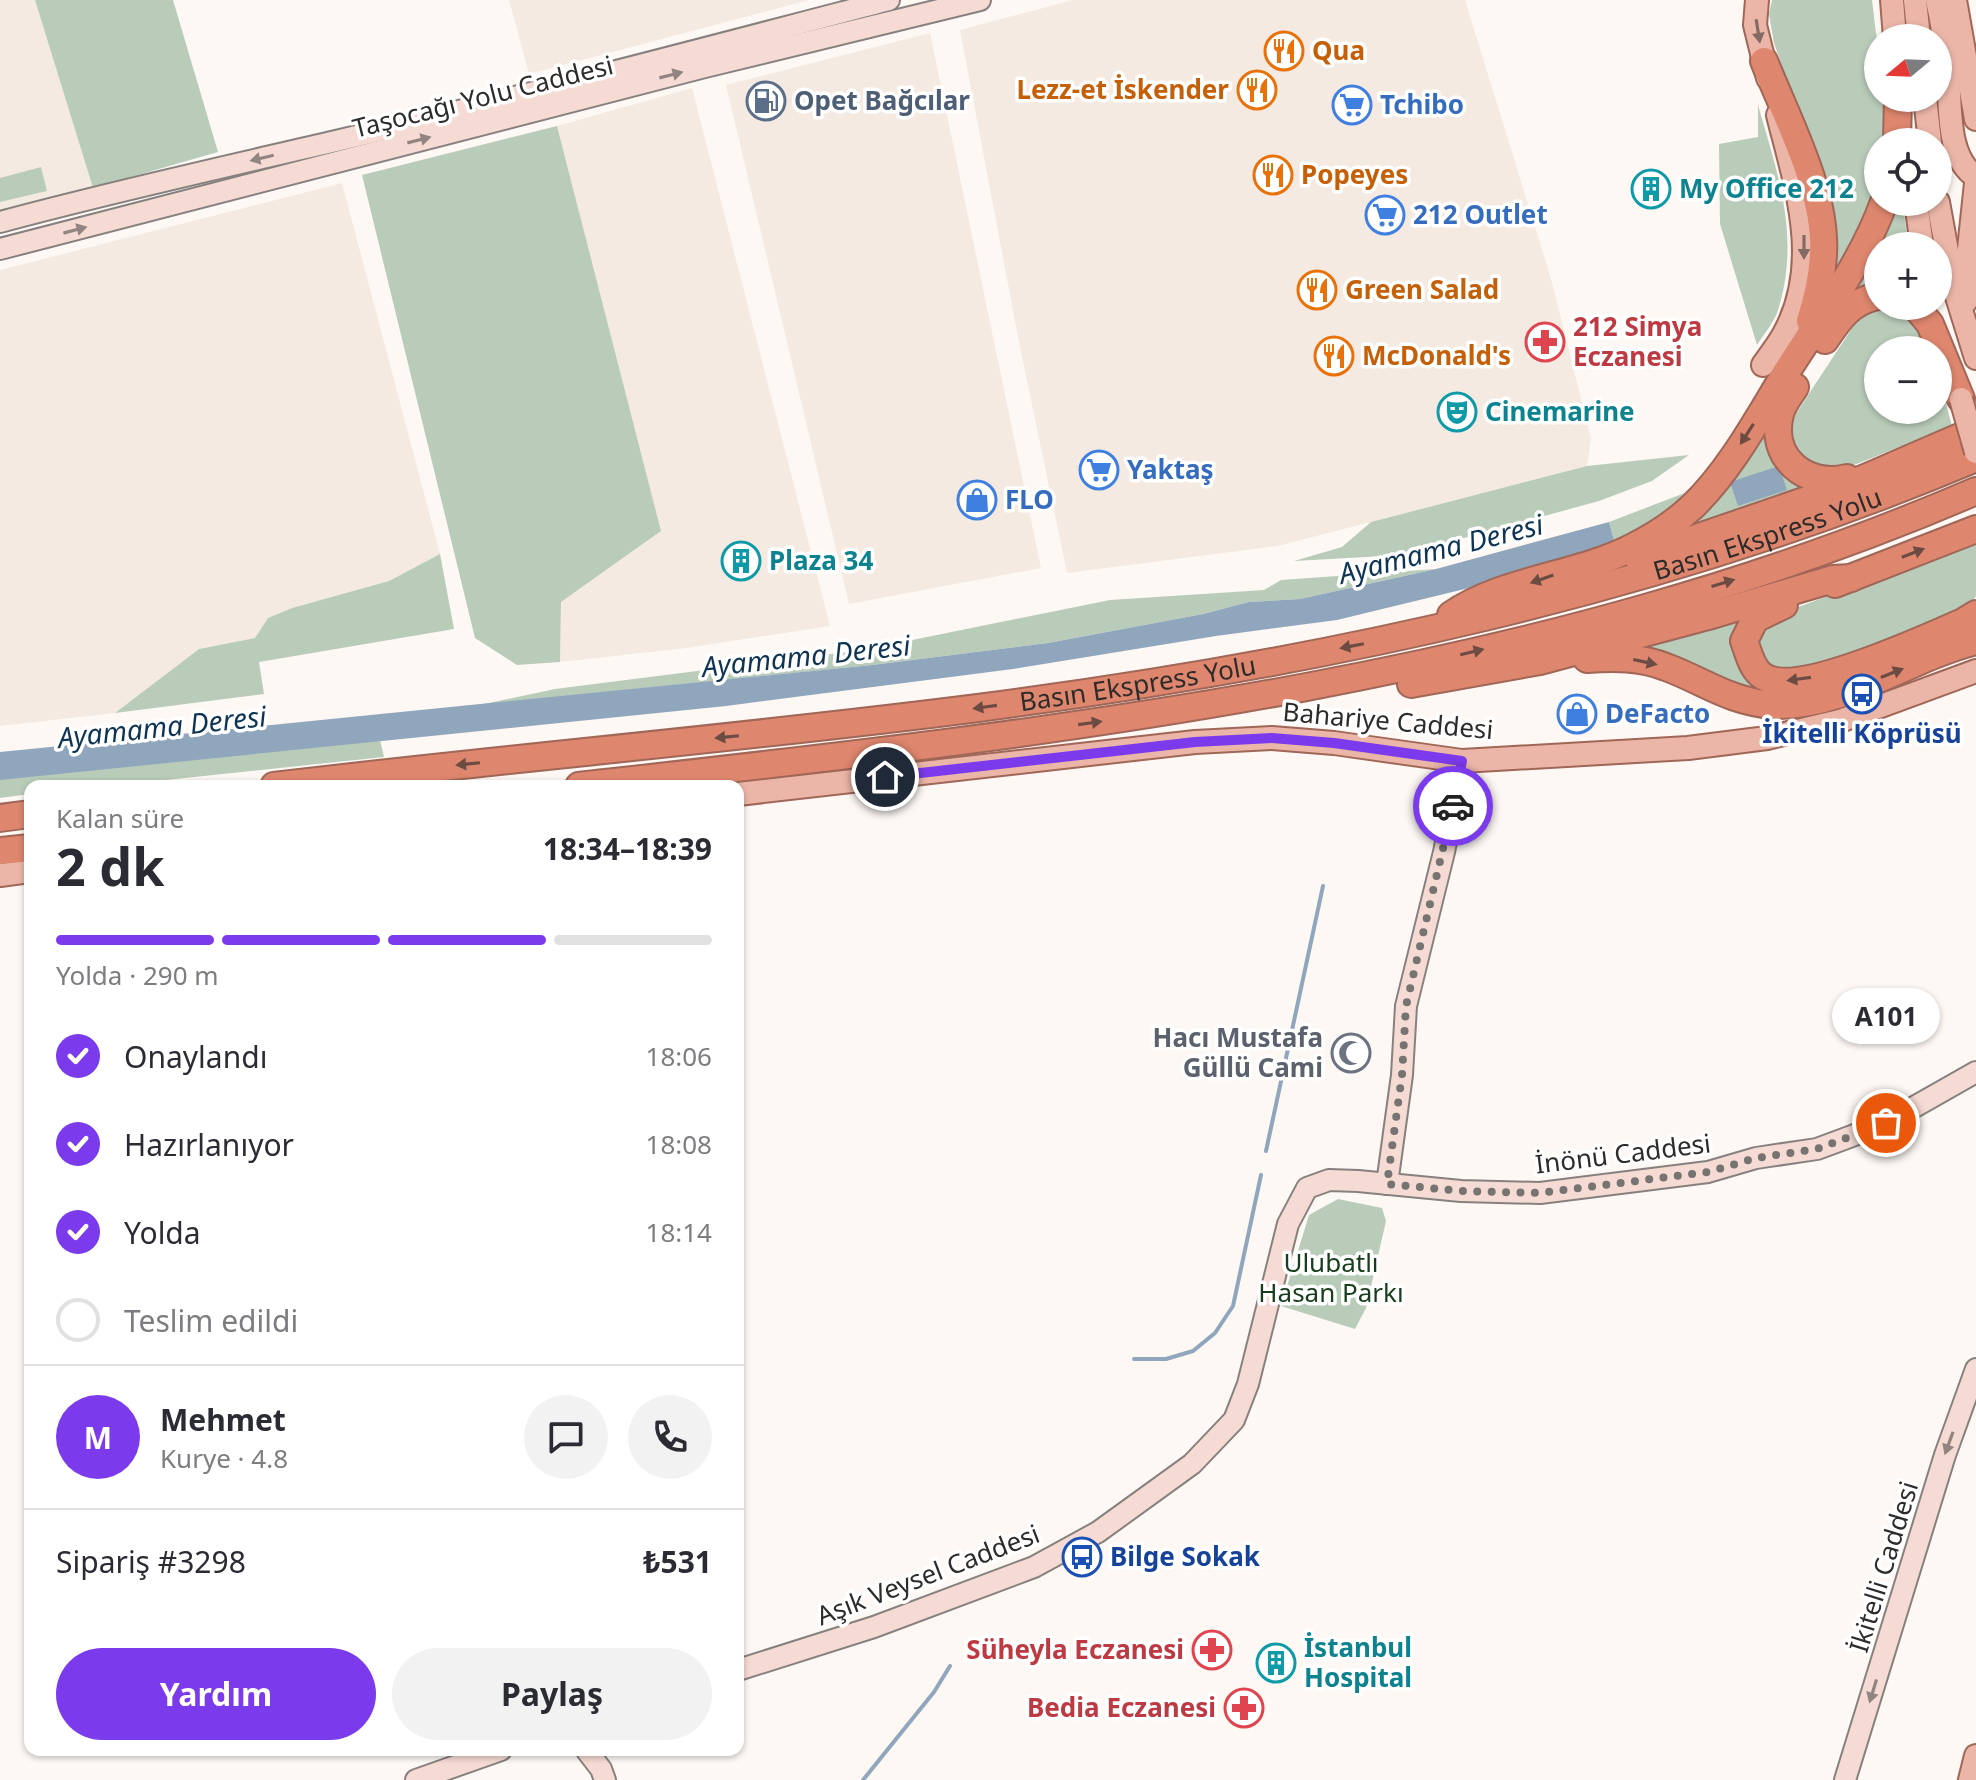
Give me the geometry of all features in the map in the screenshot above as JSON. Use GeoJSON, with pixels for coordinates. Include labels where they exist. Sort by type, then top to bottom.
{"type":"FeatureCollection","features":[{"type":"Feature","properties":{"kind":"highway"},"geometry":{"type":"LineString","coordinates":[[1428,630],[1461,608],[1493,595],[1630,549],[1675,522],[1707,491],[1742,442],[1776,366],[1816,300],[1822,270],[1823,235],[1815,196],[1805,162],[1764,61]]}},
{"type":"Feature","properties":{"kind":"highway"},"geometry":{"type":"LineString","coordinates":[[1776,366],[1861,254],[1878,216]]}},
{"type":"Feature","properties":{"kind":"highway"},"geometry":{"type":"LineString","coordinates":[[1864,300],[1856,302],[1838,322],[1780,414],[1780,440],[1786,457],[1809,478],[1825,481],[1854,476],[1922,453]]}},
{"type":"Feature","properties":{"kind":"highway"},"geometry":{"type":"LineString","coordinates":[[1927,320],[1961,399]]}},
{"type":"Feature","properties":{"kind":"highway"},"geometry":{"type":"LineString","coordinates":[[1552,600],[1578,584],[1643,556],[1842,488],[1976,430]]}},
{"type":"Feature","properties":{"kind":"highway","name":"Basın Ekspress Yolu"},"geometry":{"type":"LineString","coordinates":[[328,780],[980,708],[1262,664],[1428,630],[1640,576],[1769,536],[1976,458]]}},
{"type":"Feature","properties":{"kind":"highway","name":"Basın Ekspress Yolu"},"geometry":{"type":"LineString","coordinates":[[631,780],[937,745],[1176,711],[1415,665],[1528,639],[1805,557],[1976,491]]}},
{"type":"Feature","properties":{"kind":"highway"},"geometry":{"type":"LineString","coordinates":[[1976,529],[1769,611],[1755,619],[1744,641],[1752,663],[1761,675],[1776,681],[1787,681],[1846,670],[1976,614]]}},
{"type":"Feature","properties":{"kind":"highway"},"geometry":{"type":"LineString","coordinates":[[1176,711],[1214,713],[1253,710],[1540,661],[1678,625],[1833,579],[1851,578]]}},
{"type":"Feature","properties":{"kind":"highway"},"geometry":{"type":"LineString","coordinates":[[1540,661],[1605,658],[1649,661],[1732,698],[1777,705],[1843,692],[1976,641]]}},
{"type":"Feature","properties":{"kind":"highway"},"geometry":{"type":"LineString","coordinates":[[0,818],[24,815]]}},
{"type":"Feature","properties":{"kind":"highway"},"geometry":{"type":"LineString","coordinates":[[0,851],[24,849]]}},
{"type":"Feature","properties":{"kind":"main road"},"geometry":{"type":"LineString","coordinates":[[801,23],[840,0]]}},
{"type":"Feature","properties":{"kind":"main road","name":"Taşocağı Yolu Caddesi"},"geometry":{"type":"LineString","coordinates":[[0,249],[557,86],[889,0]]}},
{"type":"Feature","properties":{"kind":"main road","name":"Taşocağı Yolu Caddesi"},"geometry":{"type":"LineString","coordinates":[[0,222],[99,195],[341,150],[980,0]]}},
{"type":"Feature","properties":{"kind":"main road"},"geometry":{"type":"LineString","coordinates":[[1757,0],[1755,25],[1764,61]]}},
{"type":"Feature","properties":{"kind":"main road"},"geometry":{"type":"LineString","coordinates":[[1892,0],[1894,24]]}},
{"type":"Feature","properties":{"kind":"main road"},"geometry":{"type":"LineString","coordinates":[[1915,0],[1918,24]]}},
{"type":"Feature","properties":{"kind":"main road"},"geometry":{"type":"LineString","coordinates":[[1937,0],[1943,27],[1954,140],[1961,160],[1976,180],[1965,287],[1969,334]]}},
{"type":"Feature","properties":{"kind":"main road"},"geometry":{"type":"LineString","coordinates":[[1955,0],[1976,119]]}},
{"type":"Feature","properties":{"kind":"main road"},"geometry":{"type":"LineString","coordinates":[[1941,216],[1953,284],[1976,358]]}},
{"type":"Feature","properties":{"kind":"main road"},"geometry":{"type":"LineString","coordinates":[[1939,320],[1976,452]]}},
{"type":"Feature","properties":{"kind":"main road","name":"Bahariye Caddesi"},"geometry":{"type":"LineString","coordinates":[[744,793],[1195,742],[1272,738],[1334,743],[1462,761],[1688,748],[1767,738],[1840,721],[1976,671]]}},
{"type":"Feature","properties":{"kind":"main road"},"geometry":{"type":"LineString","coordinates":[[1387,1184],[1402,1075],[1406,1006],[1444,852],[1462,761]]}},
{"type":"Feature","properties":{"kind":"main road"},"geometry":{"type":"LineString","coordinates":[[0,875],[24,872]]}},
{"type":"Feature","properties":{"kind":"main road","name":"İnönü Caddesi"},"geometry":{"type":"LineString","coordinates":[[1307,1188],[1329,1180],[1461,1191],[1540,1193],[1708,1172],[1756,1158],[1805,1152],[1831,1144],[1886,1123],[1976,1072]]}},
{"type":"Feature","properties":{"kind":"main road","name":"Aşık Veysel Caddesi"},"geometry":{"type":"LineString","coordinates":[[744,1668],[874,1627],[1034,1567],[1098,1532],[1192,1464],[1234,1420],[1248,1384],[1288,1224],[1307,1188]]}},
{"type":"Feature","properties":{"kind":"main road","name":"İkitelli Caddesi"},"geometry":{"type":"LineString","coordinates":[[1845,1780],[1945,1455],[1976,1369]]}},
{"type":"Feature","properties":{"kind":"main road"},"geometry":{"type":"LineString","coordinates":[[416,1780],[484,1756]]}},
{"type":"Feature","properties":{"kind":"main road"},"geometry":{"type":"LineString","coordinates":[[587,1756],[591,1780]]}},
{"type":"Feature","properties":{"kind":"main road"},"geometry":{"type":"LineString","coordinates":[[591,1756],[605,1780]]}},
{"type":"Feature","properties":{"kind":"main road"},"geometry":{"type":"LineString","coordinates":[[1970,1780],[1976,1756]]}},
{"type":"Feature","properties":{"kind":"shaded area"},"geometry":{"type":"Polygon","coordinates":[[[0,0],[35,0],[93,188],[0,209],[0,0]]]}},
{"type":"Feature","properties":{"kind":"shaded area"},"geometry":{"type":"Polygon","coordinates":[[[509,0],[809,0],[529,74],[509,0]]]}},
{"type":"Feature","properties":{"kind":"shaded area"},"geometry":{"type":"Polygon","coordinates":[[[1073,0],[1465,0],[1552,282],[1591,439],[1587,466],[1278,546],[1067,573],[1018,337],[960,30],[1073,0]]]}},
{"type":"Feature","properties":{"kind":"shaded area"},"geometry":{"type":"Polygon","coordinates":[[[930,33],[1041,568],[849,604],[726,85],[930,33]]]}},
{"type":"Feature","properties":{"kind":"shaded area"},"geometry":{"type":"Polygon","coordinates":[[[692,88],[830,626],[686,648],[560,662],[561,602],[661,531],[557,126],[692,88]]]}},
{"type":"Feature","properties":{"kind":"shaded area"},"geometry":{"type":"Polygon","coordinates":[[[342,183],[440,554],[389,581],[292,608],[268,618],[255,638],[199,649],[115,713],[0,726],[0,270],[342,183]]]}},
{"type":"Feature","properties":{"kind":"green space"},"geometry":{"type":"Polygon","coordinates":[[[35,0],[173,0],[218,152],[93,188],[35,0]]]}},
{"type":"Feature","properties":{"kind":"green space"},"geometry":{"type":"Polygon","coordinates":[[[1772,0],[1872,0],[1875,24],[1864,24],[1864,112],[1886,112],[1886,128],[1864,128],[1866,216],[1830,286],[1828,198],[1774,43],[1769,14],[1772,0]]]}},
{"type":"Feature","properties":{"kind":"green space"},"geometry":{"type":"Polygon","coordinates":[[[1758,105],[1784,205],[1787,255],[1785,281],[1777,312],[1757,345],[1720,224],[1719,144],[1758,137],[1758,105]]]}},
{"type":"Feature","properties":{"kind":"green space"},"geometry":{"type":"Polygon","coordinates":[[[557,126],[661,531],[561,602],[560,662],[517,665],[475,638],[362,175],[557,126]]]}},
{"type":"Feature","properties":{"kind":"green space"},"geometry":{"type":"Polygon","coordinates":[[[41,167],[47,191],[0,202],[0,178],[41,167]]]}},
{"type":"Feature","properties":{"kind":"green space"},"geometry":{"type":"Polygon","coordinates":[[[1888,216],[1904,216],[1907,232],[1879,232],[1888,216]]]}},
{"type":"Feature","properties":{"kind":"green space"},"geometry":{"type":"Polygon","coordinates":[[[1864,260],[1864,292],[1853,295],[1847,291],[1864,260]]]}},
{"type":"Feature","properties":{"kind":"green space"},"geometry":{"type":"Polygon","coordinates":[[[1864,314],[1864,320],[1916,320],[1925,336],[1864,336],[1864,424],[1952,426],[1839,471],[1813,468],[1794,444],[1792,432],[1795,415],[1860,316],[1864,314]]]}},
{"type":"Feature","properties":{"kind":"green space"},"geometry":{"type":"Polygon","coordinates":[[[1777,407],[1771,429],[1827,488],[1677,537],[1777,407]]]}},
{"type":"Feature","properties":{"kind":"green space"},"geometry":{"type":"Polygon","coordinates":[[[1689,455],[1652,481],[1599,501],[1402,555],[1294,561],[1342,547],[1371,522],[1587,466],[1689,455]]]}},
{"type":"Feature","properties":{"kind":"green space"},"geometry":{"type":"Polygon","coordinates":[[[1695,489],[1660,521],[1615,544],[1609,522],[1695,489]]]}},
{"type":"Feature","properties":{"kind":"green space"},"geometry":{"type":"Polygon","coordinates":[[[1976,540],[1976,596],[1970,606],[1812,671],[1787,675],[1764,663],[1757,647],[1759,632],[1772,617],[1976,540]]]}},
{"type":"Feature","properties":{"kind":"green space"},"geometry":{"type":"Polygon","coordinates":[[[440,554],[454,629],[259,662],[264,694],[115,713],[199,649],[255,638],[268,618],[292,608],[389,581],[440,554]]]}},
{"type":"Feature","properties":{"kind":"green space"},"geometry":{"type":"Polygon","coordinates":[[[1436,569],[1300,599],[1249,602],[1203,614],[1048,643],[872,665],[479,705],[555,689],[863,650],[1110,600],[1264,590],[1281,580],[1436,569]]]}},
{"type":"Feature","properties":{"kind":"green space"},"geometry":{"type":"Polygon","coordinates":[[[1747,612],[1736,639],[1736,658],[1749,683],[1762,690],[1762,698],[1635,646],[1747,612]]]}},
{"type":"Feature","properties":{"kind":"green space"},"geometry":{"type":"Polygon","coordinates":[[[380,740],[384,757],[166,780],[24,780],[24,795],[0,798],[0,779],[380,740]]]}},
{"type":"Feature","properties":{"kind":"green space","name":"Ulubatlı Hasan Parkı"},"geometry":{"type":"Polygon","coordinates":[[[1338,1199],[1382,1208],[1386,1221],[1366,1308],[1355,1329],[1281,1306],[1309,1215],[1338,1199]]]}},
{"type":"Feature","properties":{"kind":"water"},"geometry":{"type":"Polygon","coordinates":[[[1779,466],[1787,490],[1738,506],[1730,482],[1779,466]]]}},
{"type":"Feature","properties":{"kind":"water","name":"Ayamama Deresi"},"geometry":{"type":"Polygon","coordinates":[[[1609,522],[1615,544],[1506,579],[1337,620],[1013,669],[726,706],[0,780],[0,752],[872,665],[1048,643],[1203,614],[1249,602],[1300,599],[1436,569],[1609,522]]]}},
{"type":"Feature","properties":{"kind":"waterway"},"geometry":{"type":"LineString","coordinates":[[1266,1151],[1323,886]]}},
{"type":"Feature","properties":{"kind":"waterway"},"geometry":{"type":"LineString","coordinates":[[1134,1359],[1166,1359],[1193,1351],[1215,1333],[1233,1306],[1261,1175]]}},
{"type":"Feature","properties":{"kind":"waterway"},"geometry":{"type":"LineString","coordinates":[[863,1780],[934,1692],[950,1666]]}},
{"type":"Feature","properties":{"kind":"way so far"},"geometry":{"type":"LineString","coordinates":[[1453,806],[1406,1006],[1402,1075],[1387,1184],[1461,1191],[1540,1193],[1708,1172],[1756,1158],[1817,1149],[1886,1123]]}},
{"type":"Feature","properties":{"kind":"place","name":"Qua"},"geometry":{"type":"Point","coordinates":[1284,51]}},
{"type":"Feature","properties":{"kind":"place","name":"Lezz-et İskender"},"geometry":{"type":"Point","coordinates":[1257,90]}},
{"type":"Feature","properties":{"kind":"place","name":"Opet Bağcılar"},"geometry":{"type":"Point","coordinates":[766,101]}},
{"type":"Feature","properties":{"kind":"place","name":"Tchibo"},"geometry":{"type":"Point","coordinates":[1352,105]}},
{"type":"Feature","properties":{"kind":"place","name":"Popeyes"},"geometry":{"type":"Point","coordinates":[1273,175]}},
{"type":"Feature","properties":{"kind":"place","name":"My Office 212"},"geometry":{"type":"Point","coordinates":[1651,189]}},
{"type":"Feature","properties":{"kind":"place","name":"212 Outlet"},"geometry":{"type":"Point","coordinates":[1385,215]}},
{"type":"Feature","properties":{"kind":"place","name":"Green Salad"},"geometry":{"type":"Point","coordinates":[1317,290]}},
{"type":"Feature","properties":{"kind":"place","name":"212 Simya Eczanesi"},"geometry":{"type":"Point","coordinates":[1545,342]}},
{"type":"Feature","properties":{"kind":"place","name":"McDonald's"},"geometry":{"type":"Point","coordinates":[1334,356]}},
{"type":"Feature","properties":{"kind":"place","name":"Cinemarine"},"geometry":{"type":"Point","coordinates":[1457,412]}},
{"type":"Feature","properties":{"kind":"place","name":"Yaktaş"},"geometry":{"type":"Point","coordinates":[1099,470]}},
{"type":"Feature","properties":{"kind":"place","name":"FLO"},"geometry":{"type":"Point","coordinates":[977,500]}},
{"type":"Feature","properties":{"kind":"place","name":"Plaza 34"},"geometry":{"type":"Point","coordinates":[741,561]}},
{"type":"Feature","properties":{"kind":"place","name":"İkitelli Köprüsü"},"geometry":{"type":"Point","coordinates":[1862,694]}},
{"type":"Feature","properties":{"kind":"place","name":"DeFacto"},"geometry":{"type":"Point","coordinates":[1577,714]}},
{"type":"Feature","properties":{"kind":"place","name":"Hacı Mustafa Güllü Cami"},"geometry":{"type":"Point","coordinates":[1351,1053]}},
{"type":"Feature","properties":{"kind":"place","name":"A101"},"geometry":{"type":"Point","coordinates":[1886,1123]}},
{"type":"Feature","properties":{"kind":"place","name":"Bilge Sokak"},"geometry":{"type":"Point","coordinates":[1082,1557]}},
{"type":"Feature","properties":{"kind":"place","name":"Süheyla Eczanesi"},"geometry":{"type":"Point","coordinates":[1212,1650]}},
{"type":"Feature","properties":{"kind":"place","name":"İstanbul Hospital"},"geometry":{"type":"Point","coordinates":[1276,1663]}},
{"type":"Feature","properties":{"kind":"place","name":"Bedia Eczanesi"},"geometry":{"type":"Point","coordinates":[1244,1708]}},
{"type":"Feature","properties":{"kind":"route"},"geometry":{"type":"LineString","coordinates":[[885,777],[1195,742],[1272,738],[1334,743],[1462,761],[1453,806]]}}]}
